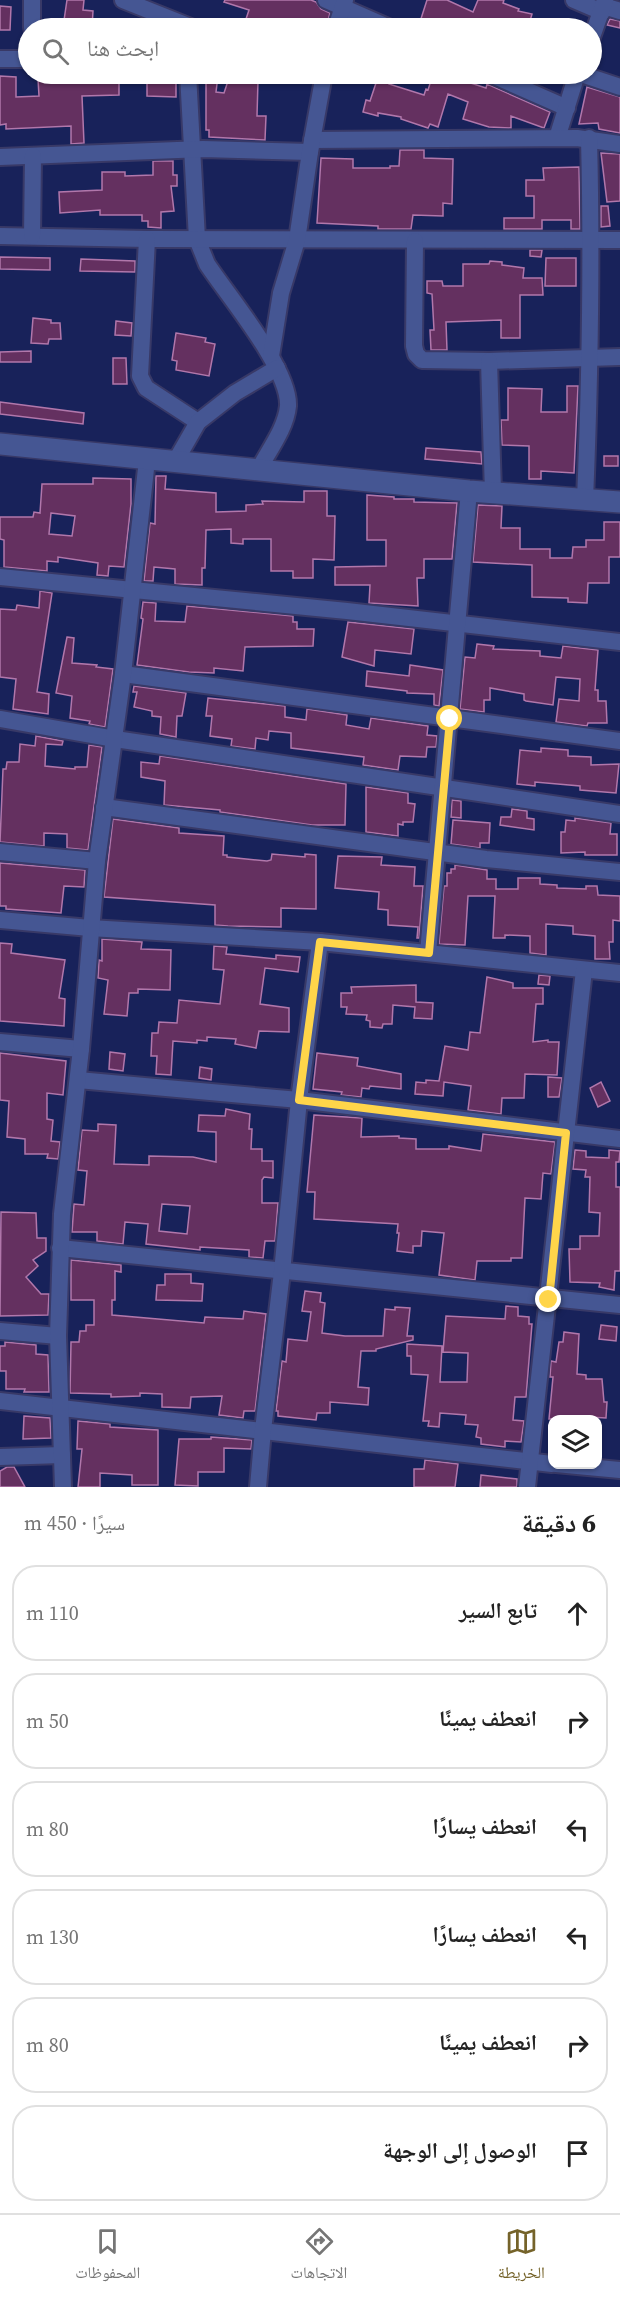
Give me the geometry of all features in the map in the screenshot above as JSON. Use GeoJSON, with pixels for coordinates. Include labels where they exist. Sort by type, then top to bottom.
{"type":"FeatureCollection","features":[{"type":"Feature","properties":{"kind":"street"},"geometry":{"type":"LineString","coordinates":[[32,0],[32,18]]}},
{"type":"Feature","properties":{"kind":"street"},"geometry":{"type":"LineString","coordinates":[[123,0],[168,18]]}},
{"type":"Feature","properties":{"kind":"street"},"geometry":{"type":"LineString","coordinates":[[327,0],[344,4],[371,18]]}},
{"type":"Feature","properties":{"kind":"street"},"geometry":{"type":"LineString","coordinates":[[574,0],[608,7]]}},
{"type":"Feature","properties":{"kind":"street"},"geometry":{"type":"LineString","coordinates":[[0,59],[18,59]]}},
{"type":"Feature","properties":{"kind":"street"},"geometry":{"type":"LineString","coordinates":[[602,81],[620,87]]}},
{"type":"Feature","properties":{"kind":"street"},"geometry":{"type":"LineString","coordinates":[[188,84],[197,239],[207,264],[274,362],[283,381],[288,405],[282,424],[260,469]]}},
{"type":"Feature","properties":{"kind":"street"},"geometry":{"type":"LineString","coordinates":[[175,462],[198,422],[274,362],[281,293],[297,240],[318,84]]}},
{"type":"Feature","properties":{"kind":"street"},"geometry":{"type":"LineString","coordinates":[[513,84],[567,108]]}},
{"type":"Feature","properties":{"kind":"street"},"geometry":{"type":"LineString","coordinates":[[557,138],[575,84]]}},
{"type":"Feature","properties":{"kind":"street"},"geometry":{"type":"LineString","coordinates":[[0,157],[557,138],[589,138],[620,144]]}},
{"type":"Feature","properties":{"kind":"street"},"geometry":{"type":"LineString","coordinates":[[585,500],[591,357],[589,138]]}},
{"type":"Feature","properties":{"kind":"street"},"geometry":{"type":"LineString","coordinates":[[32,237],[33,156]]}},
{"type":"Feature","properties":{"kind":"street"},"geometry":{"type":"LineString","coordinates":[[0,236],[415,241],[620,240]]}},
{"type":"Feature","properties":{"kind":"street"},"geometry":{"type":"LineString","coordinates":[[147,239],[142,383],[146,388],[198,422]]}},
{"type":"Feature","properties":{"kind":"street"},"geometry":{"type":"LineString","coordinates":[[415,241],[414,346],[416,354],[422,360],[489,361],[620,357]]}},
{"type":"Feature","properties":{"kind":"street"},"geometry":{"type":"LineString","coordinates":[[489,361],[493,493]]}},
{"type":"Feature","properties":{"kind":"street"},"geometry":{"type":"LineString","coordinates":[[0,444],[469,491],[620,502]]}},
{"type":"Feature","properties":{"kind":"street"},"geometry":{"type":"LineString","coordinates":[[63,1487],[58,1336],[60,1248],[81,1049],[97,861],[115,739],[147,460]]}},
{"type":"Feature","properties":{"kind":"street"},"geometry":{"type":"LineString","coordinates":[[429,953],[469,491]]}},
{"type":"Feature","properties":{"kind":"street"},"geometry":{"type":"LineString","coordinates":[[0,577],[620,642]]}},
{"type":"Feature","properties":{"kind":"street"},"geometry":{"type":"LineString","coordinates":[[123,674],[620,741]]}},
{"type":"Feature","properties":{"kind":"street"},"geometry":{"type":"LineString","coordinates":[[0,719],[115,739],[620,814]]}},
{"type":"Feature","properties":{"kind":"street"},"geometry":{"type":"LineString","coordinates":[[104,807],[439,852],[620,872]]}},
{"type":"Feature","properties":{"kind":"street"},"geometry":{"type":"LineString","coordinates":[[0,852],[97,861]]}},
{"type":"Feature","properties":{"kind":"street"},"geometry":{"type":"LineString","coordinates":[[0,920],[90,928],[320,942],[620,973]]}},
{"type":"Feature","properties":{"kind":"street"},"geometry":{"type":"LineString","coordinates":[[258,1487],[299,1100],[320,942]]}},
{"type":"Feature","properties":{"kind":"street"},"geometry":{"type":"LineString","coordinates":[[527,1487],[584,969]]}},
{"type":"Feature","properties":{"kind":"street"},"geometry":{"type":"LineString","coordinates":[[0,1042],[81,1049]]}},
{"type":"Feature","properties":{"kind":"street"},"geometry":{"type":"LineString","coordinates":[[78,1080],[299,1100],[620,1138]]}},
{"type":"Feature","properties":{"kind":"street"},"geometry":{"type":"LineString","coordinates":[[60,1248],[549,1300],[620,1305]]}},
{"type":"Feature","properties":{"kind":"street"},"geometry":{"type":"LineString","coordinates":[[0,1331],[58,1336]]}},
{"type":"Feature","properties":{"kind":"street"},"geometry":{"type":"LineString","coordinates":[[0,1401],[548,1464]]}},
{"type":"Feature","properties":{"kind":"street"},"geometry":{"type":"LineString","coordinates":[[0,1457],[62,1455]]}},
{"type":"Feature","properties":{"kind":"street"},"geometry":{"type":"LineString","coordinates":[[602,1468],[620,1470]]}},
{"type":"Feature","properties":{"kind":"building"},"geometry":{"type":"Polygon","coordinates":[[[67,0],[84,0],[83,10],[93,11],[93,18],[64,18],[67,0]]]}},
{"type":"Feature","properties":{"kind":"building"},"geometry":{"type":"Polygon","coordinates":[[[225,0],[311,0],[330,13],[329,18],[246,18],[249,10],[224,2],[225,0]]]}},
{"type":"Feature","properties":{"kind":"building"},"geometry":{"type":"Polygon","coordinates":[[[427,0],[447,0],[473,12],[478,0],[504,0],[503,3],[519,9],[518,11],[532,14],[531,18],[421,18],[427,0]]]}},
{"type":"Feature","properties":{"kind":"building"},"geometry":{"type":"Polygon","coordinates":[[[0,6],[11,7],[10,30],[0,30],[0,6]]]}},
{"type":"Feature","properties":{"kind":"building"},"geometry":{"type":"Polygon","coordinates":[[[610,19],[620,21],[620,28],[607,25],[610,19]]]}},
{"type":"Feature","properties":{"kind":"building"},"geometry":{"type":"Polygon","coordinates":[[[0,76],[16,77],[16,97],[39,96],[38,84],[119,84],[119,95],[82,96],[84,143],[71,144],[71,126],[6,129],[6,124],[0,125],[0,76]]]}},
{"type":"Feature","properties":{"kind":"building"},"geometry":{"type":"Polygon","coordinates":[[[147,84],[176,84],[176,97],[147,96],[147,84]]]}},
{"type":"Feature","properties":{"kind":"building"},"geometry":{"type":"Polygon","coordinates":[[[206,84],[217,84],[216,92],[224,93],[227,84],[258,84],[257,116],[266,116],[265,140],[209,137],[209,130],[206,130],[206,84]]]}},
{"type":"Feature","properties":{"kind":"building"},"geometry":{"type":"Polygon","coordinates":[[[376,84],[389,84],[424,95],[430,84],[474,84],[486,88],[487,84],[550,112],[544,128],[511,116],[511,128],[489,127],[463,119],[468,102],[448,94],[438,127],[430,124],[428,128],[401,119],[401,117],[378,113],[378,116],[363,112],[366,100],[370,101],[376,84]]]}},
{"type":"Feature","properties":{"kind":"building"},"geometry":{"type":"Polygon","coordinates":[[[587,87],[620,97],[620,133],[599,129],[598,123],[579,124],[587,87]]]}},
{"type":"Feature","properties":{"kind":"building"},"geometry":{"type":"Polygon","coordinates":[[[400,150],[424,150],[424,158],[453,159],[452,204],[443,203],[443,216],[413,215],[411,229],[378,229],[378,226],[317,223],[321,158],[353,159],[353,168],[390,168],[390,166],[399,166],[400,150]]]}},
{"type":"Feature","properties":{"kind":"building"},"geometry":{"type":"Polygon","coordinates":[[[601,153],[620,154],[620,201],[607,202],[601,153]]]}},
{"type":"Feature","properties":{"kind":"building"},"geometry":{"type":"Polygon","coordinates":[[[153,161],[173,161],[173,175],[177,175],[177,186],[171,186],[174,211],[161,212],[161,228],[148,227],[148,221],[142,221],[142,215],[100,215],[100,210],[60,213],[59,192],[102,190],[102,172],[125,172],[125,176],[153,175],[153,161]]]}},
{"type":"Feature","properties":{"kind":"building"},"geometry":{"type":"Polygon","coordinates":[[[579,167],[580,229],[571,229],[571,220],[542,220],[542,229],[504,229],[504,218],[534,218],[534,196],[526,196],[526,180],[544,180],[543,168],[579,167]]]}},
{"type":"Feature","properties":{"kind":"building"},"geometry":{"type":"Polygon","coordinates":[[[601,206],[608,206],[610,226],[601,227],[601,206]]]}},
{"type":"Feature","properties":{"kind":"building"},"geometry":{"type":"Polygon","coordinates":[[[530,250],[542,250],[541,257],[530,256],[530,250]]]}},
{"type":"Feature","properties":{"kind":"building"},"geometry":{"type":"Polygon","coordinates":[[[0,257],[50,258],[50,270],[0,269],[0,257]]]}},
{"type":"Feature","properties":{"kind":"building"},"geometry":{"type":"Polygon","coordinates":[[[546,258],[576,258],[576,286],[545,286],[546,258]]]}},
{"type":"Feature","properties":{"kind":"building"},"geometry":{"type":"Polygon","coordinates":[[[81,259],[135,261],[135,272],[80,271],[81,259]]]}},
{"type":"Feature","properties":{"kind":"building"},"geometry":{"type":"Polygon","coordinates":[[[490,261],[524,268],[523,278],[542,278],[543,295],[520,295],[520,338],[501,338],[501,320],[446,322],[447,350],[431,350],[430,330],[434,330],[432,294],[427,293],[427,281],[442,281],[443,286],[463,286],[463,264],[489,264],[490,261]]]}},
{"type":"Feature","properties":{"kind":"building"},"geometry":{"type":"Polygon","coordinates":[[[33,318],[60,323],[61,339],[49,339],[48,344],[31,343],[33,318]]]}},
{"type":"Feature","properties":{"kind":"building"},"geometry":{"type":"Polygon","coordinates":[[[116,321],[132,323],[131,336],[115,335],[116,321]]]}},
{"type":"Feature","properties":{"kind":"building"},"geometry":{"type":"Polygon","coordinates":[[[176,333],[206,338],[205,342],[215,344],[209,376],[176,370],[177,361],[172,360],[176,333]]]}},
{"type":"Feature","properties":{"kind":"building"},"geometry":{"type":"Polygon","coordinates":[[[31,351],[31,362],[0,362],[0,352],[31,351]]]}},
{"type":"Feature","properties":{"kind":"building"},"geometry":{"type":"Polygon","coordinates":[[[113,358],[126,358],[127,384],[113,384],[113,358]]]}},
{"type":"Feature","properties":{"kind":"building"},"geometry":{"type":"Polygon","coordinates":[[[567,386],[578,386],[574,473],[541,471],[541,479],[529,479],[529,446],[502,445],[501,420],[508,420],[508,388],[542,389],[541,412],[567,412],[567,386]]]}},
{"type":"Feature","properties":{"kind":"building"},"geometry":{"type":"Polygon","coordinates":[[[0,402],[84,413],[83,424],[0,414],[0,402]]]}},
{"type":"Feature","properties":{"kind":"building"},"geometry":{"type":"Polygon","coordinates":[[[426,448],[481,452],[482,464],[425,459],[426,448]]]}},
{"type":"Feature","properties":{"kind":"building"},"geometry":{"type":"Polygon","coordinates":[[[604,456],[618,456],[618,466],[604,466],[604,456]]]}},
{"type":"Feature","properties":{"kind":"building"},"geometry":{"type":"Polygon","coordinates":[[[156,476],[166,476],[165,489],[216,493],[216,512],[246,511],[246,505],[263,504],[262,501],[304,502],[304,491],[327,491],[327,516],[335,516],[334,560],[313,559],[313,578],[293,578],[293,571],[271,571],[271,539],[243,539],[243,544],[231,543],[231,529],[206,530],[202,585],[175,584],[175,569],[154,567],[153,581],[144,581],[150,523],[155,524],[156,476]]]}},
{"type":"Feature","properties":{"kind":"building"},"geometry":{"type":"Polygon","coordinates":[[[93,478],[131,479],[131,504],[124,567],[109,566],[108,576],[97,575],[98,563],[58,557],[58,562],[47,561],[47,571],[4,567],[4,540],[0,539],[0,517],[33,517],[34,512],[40,513],[42,484],[93,484],[93,478]],[[51,513],[49,534],[72,536],[75,516],[51,513]]]}},
{"type":"Feature","properties":{"kind":"building"},"geometry":{"type":"Polygon","coordinates":[[[367,495],[414,499],[414,502],[457,503],[452,559],[424,559],[424,578],[417,578],[418,606],[369,603],[370,585],[335,585],[335,567],[386,566],[386,540],[367,540],[367,495]]]}},
{"type":"Feature","properties":{"kind":"building"},"geometry":{"type":"Polygon","coordinates":[[[478,505],[502,506],[501,528],[520,528],[520,549],[550,549],[550,558],[572,558],[573,547],[586,547],[586,540],[604,540],[604,522],[620,522],[620,557],[609,557],[609,583],[588,583],[587,603],[568,602],[568,598],[532,597],[532,565],[473,562],[478,505]]]}},
{"type":"Feature","properties":{"kind":"building"},"geometry":{"type":"Polygon","coordinates":[[[40,591],[52,593],[37,692],[49,694],[48,714],[13,709],[16,679],[0,677],[0,609],[16,610],[17,605],[39,608],[40,591]]]}},
{"type":"Feature","properties":{"kind":"building"},"geometry":{"type":"Polygon","coordinates":[[[143,602],[156,603],[155,621],[185,622],[187,606],[293,616],[293,622],[297,622],[297,629],[314,629],[313,646],[245,647],[243,671],[214,668],[214,673],[189,672],[137,665],[143,602]]]}},
{"type":"Feature","properties":{"kind":"building"},"geometry":{"type":"Polygon","coordinates":[[[348,622],[414,629],[411,654],[375,650],[374,666],[342,657],[348,622]]]}},
{"type":"Feature","properties":{"kind":"building"},"geometry":{"type":"Polygon","coordinates":[[[67,637],[74,638],[72,663],[113,669],[105,727],[89,724],[90,721],[70,718],[72,696],[56,693],[67,637]]]}},
{"type":"Feature","properties":{"kind":"building"},"geometry":{"type":"Polygon","coordinates":[[[477,644],[494,646],[493,649],[540,651],[540,656],[561,658],[563,646],[598,650],[595,690],[598,690],[598,701],[606,701],[607,723],[588,723],[587,726],[556,722],[559,699],[579,701],[580,679],[556,677],[553,705],[526,701],[524,694],[490,688],[490,700],[484,700],[484,712],[460,709],[465,657],[475,658],[477,644]]]}},
{"type":"Feature","properties":{"kind":"building"},"geometry":{"type":"Polygon","coordinates":[[[410,665],[443,670],[439,706],[434,705],[434,694],[407,693],[407,691],[366,686],[367,671],[409,676],[410,665]]]}},
{"type":"Feature","properties":{"kind":"building"},"geometry":{"type":"Polygon","coordinates":[[[134,686],[186,693],[182,716],[177,716],[176,737],[160,734],[161,717],[152,716],[152,711],[134,707],[137,692],[133,692],[134,686]]]}},
{"type":"Feature","properties":{"kind":"building"},"geometry":{"type":"Polygon","coordinates":[[[208,698],[285,706],[285,717],[306,720],[307,709],[347,715],[346,725],[369,729],[371,718],[428,726],[427,735],[437,736],[436,747],[427,747],[426,757],[400,756],[398,770],[363,765],[364,757],[291,748],[291,733],[269,731],[268,740],[256,738],[255,749],[231,746],[232,739],[210,736],[212,716],[206,716],[208,698]]]}},
{"type":"Feature","properties":{"kind":"building"},"geometry":{"type":"Polygon","coordinates":[[[36,736],[63,741],[62,745],[46,744],[45,766],[75,769],[75,767],[87,767],[89,745],[102,747],[88,850],[67,848],[67,834],[44,833],[44,846],[0,842],[3,769],[6,769],[7,762],[19,762],[20,744],[35,746],[36,736]]]}},
{"type":"Feature","properties":{"kind":"building"},"geometry":{"type":"Polygon","coordinates":[[[541,748],[568,750],[568,756],[591,757],[591,765],[619,764],[616,793],[580,790],[580,786],[535,782],[535,786],[517,784],[520,750],[541,752],[541,748]]]}},
{"type":"Feature","properties":{"kind":"building"},"geometry":{"type":"Polygon","coordinates":[[[160,756],[346,784],[345,825],[312,825],[220,812],[220,810],[164,805],[165,781],[141,777],[141,762],[159,764],[160,756]]]}},
{"type":"Feature","properties":{"kind":"building"},"geometry":{"type":"Polygon","coordinates":[[[366,787],[408,793],[408,803],[415,804],[413,822],[398,824],[398,836],[366,832],[366,787]]]}},
{"type":"Feature","properties":{"kind":"building"},"geometry":{"type":"Polygon","coordinates":[[[452,800],[461,801],[461,818],[451,817],[452,800]]]}},
{"type":"Feature","properties":{"kind":"building"},"geometry":{"type":"Polygon","coordinates":[[[512,809],[527,811],[527,818],[534,819],[534,830],[500,825],[501,817],[511,817],[512,809]]]}},
{"type":"Feature","properties":{"kind":"building"},"geometry":{"type":"Polygon","coordinates":[[[575,818],[611,823],[610,834],[617,834],[617,855],[585,855],[585,852],[561,853],[561,832],[565,832],[566,820],[575,821],[575,818]]]}},
{"type":"Feature","properties":{"kind":"building"},"geometry":{"type":"Polygon","coordinates":[[[113,819],[179,828],[179,833],[224,836],[223,855],[227,857],[267,861],[271,860],[272,854],[305,857],[305,854],[316,855],[316,909],[281,908],[281,927],[228,926],[215,925],[215,905],[104,897],[113,819]]]}},
{"type":"Feature","properties":{"kind":"building"},"geometry":{"type":"Polygon","coordinates":[[[453,820],[490,823],[489,843],[480,843],[480,848],[451,844],[453,820]]]}},
{"type":"Feature","properties":{"kind":"building"},"geometry":{"type":"Polygon","coordinates":[[[338,856],[382,857],[381,865],[415,867],[414,886],[423,886],[419,938],[417,938],[418,927],[388,925],[388,910],[378,909],[379,892],[335,888],[338,856]]]}},
{"type":"Feature","properties":{"kind":"building"},"geometry":{"type":"Polygon","coordinates":[[[0,863],[85,870],[84,887],[64,886],[61,913],[6,909],[6,906],[0,906],[0,863]]]}},
{"type":"Feature","properties":{"kind":"building"},"geometry":{"type":"Polygon","coordinates":[[[455,865],[487,870],[487,879],[496,879],[496,889],[518,889],[518,878],[540,878],[540,884],[557,885],[557,888],[586,889],[586,886],[597,886],[598,895],[620,896],[620,921],[613,920],[613,942],[609,942],[610,959],[595,959],[595,936],[573,934],[573,926],[546,924],[546,955],[530,953],[530,936],[505,935],[505,938],[493,938],[495,896],[468,896],[465,945],[439,944],[444,886],[447,886],[447,873],[455,869],[455,865]]]}},
{"type":"Feature","properties":{"kind":"building"},"geometry":{"type":"Polygon","coordinates":[[[102,939],[142,942],[141,949],[171,950],[170,990],[138,989],[138,993],[129,993],[127,1016],[104,1014],[108,980],[98,978],[99,960],[102,961],[102,939]]]}},
{"type":"Feature","properties":{"kind":"building"},"geometry":{"type":"Polygon","coordinates":[[[0,943],[12,944],[11,953],[65,960],[59,998],[65,999],[64,1026],[0,1021],[0,943]]]}},
{"type":"Feature","properties":{"kind":"building"},"geometry":{"type":"Polygon","coordinates":[[[214,946],[227,947],[226,954],[276,959],[276,955],[300,957],[298,972],[265,968],[260,1004],[289,1008],[289,1032],[259,1031],[256,1048],[235,1044],[236,1039],[207,1037],[207,1041],[197,1040],[197,1043],[173,1041],[171,1075],[156,1074],[157,1056],[151,1056],[152,1033],[158,1033],[159,1022],[177,1023],[179,1000],[220,1004],[224,970],[213,969],[214,946]]]}},
{"type":"Feature","properties":{"kind":"building"},"geometry":{"type":"Polygon","coordinates":[[[539,975],[550,976],[549,985],[538,984],[539,975]]]}},
{"type":"Feature","properties":{"kind":"building"},"geometry":{"type":"Polygon","coordinates":[[[487,977],[513,983],[513,988],[543,988],[543,1004],[536,1004],[533,1042],[548,1040],[548,1042],[559,1042],[557,1075],[525,1074],[524,1098],[502,1098],[501,1114],[468,1110],[471,1086],[444,1082],[443,1096],[415,1094],[416,1082],[439,1081],[445,1046],[468,1050],[470,1032],[480,1033],[487,977]]]}},
{"type":"Feature","properties":{"kind":"building"},"geometry":{"type":"Polygon","coordinates":[[[416,985],[416,1002],[433,1003],[432,1019],[414,1018],[415,1007],[393,1005],[392,1024],[383,1024],[382,1028],[370,1027],[370,1021],[366,1020],[367,1015],[346,1014],[347,1007],[341,1007],[341,993],[352,993],[351,987],[416,985]]]}},
{"type":"Feature","properties":{"kind":"building"},"geometry":{"type":"Polygon","coordinates":[[[110,1052],[125,1054],[123,1071],[109,1069],[110,1052]]]}},
{"type":"Feature","properties":{"kind":"building"},"geometry":{"type":"Polygon","coordinates":[[[0,1053],[66,1061],[63,1095],[47,1093],[47,1119],[53,1120],[51,1141],[60,1142],[58,1159],[47,1158],[48,1154],[25,1154],[25,1139],[7,1137],[9,1101],[0,1100],[0,1053]]]}},
{"type":"Feature","properties":{"kind":"building"},"geometry":{"type":"Polygon","coordinates":[[[317,1053],[358,1058],[357,1066],[401,1074],[401,1089],[370,1086],[369,1089],[362,1088],[361,1097],[341,1095],[342,1092],[313,1089],[317,1053]]]}},
{"type":"Feature","properties":{"kind":"building"},"geometry":{"type":"Polygon","coordinates":[[[200,1067],[212,1069],[211,1080],[199,1078],[200,1067]]]}},
{"type":"Feature","properties":{"kind":"building"},"geometry":{"type":"Polygon","coordinates":[[[548,1077],[562,1078],[559,1097],[548,1097],[548,1077]]]}},
{"type":"Feature","properties":{"kind":"building"},"geometry":{"type":"Polygon","coordinates":[[[601,1082],[610,1101],[598,1107],[590,1088],[601,1082]]]}},
{"type":"Feature","properties":{"kind":"building"},"geometry":{"type":"Polygon","coordinates":[[[226,1109],[250,1114],[251,1149],[262,1149],[262,1161],[273,1161],[273,1178],[264,1177],[262,1180],[262,1203],[278,1203],[275,1241],[265,1241],[263,1258],[249,1257],[249,1250],[200,1247],[200,1250],[146,1244],[148,1224],[125,1222],[123,1244],[97,1241],[97,1232],[72,1232],[74,1204],[84,1205],[87,1171],[78,1170],[82,1130],[98,1131],[98,1124],[116,1125],[114,1164],[149,1165],[149,1156],[193,1157],[216,1162],[216,1132],[198,1131],[199,1115],[225,1116],[226,1109]],[[162,1204],[159,1231],[187,1234],[190,1206],[162,1204]]]}},
{"type":"Feature","properties":{"kind":"building"},"geometry":{"type":"Polygon","coordinates":[[[314,1115],[362,1118],[361,1137],[399,1136],[399,1138],[416,1139],[416,1149],[449,1149],[449,1146],[481,1151],[483,1134],[555,1142],[551,1174],[543,1173],[541,1199],[525,1198],[522,1258],[511,1258],[511,1261],[477,1261],[475,1280],[439,1275],[444,1233],[422,1231],[421,1246],[413,1246],[413,1253],[397,1251],[398,1224],[314,1219],[315,1192],[307,1192],[314,1115]]]}},
{"type":"Feature","properties":{"kind":"building"},"geometry":{"type":"Polygon","coordinates":[[[575,1150],[586,1151],[586,1157],[609,1158],[609,1150],[620,1151],[619,1162],[616,1162],[616,1187],[620,1187],[620,1271],[615,1271],[614,1290],[599,1287],[600,1283],[570,1282],[569,1249],[580,1249],[580,1236],[599,1236],[600,1213],[589,1212],[590,1177],[585,1177],[586,1170],[573,1169],[575,1150]]]}},
{"type":"Feature","properties":{"kind":"building"},"geometry":{"type":"Polygon","coordinates":[[[1,1212],[36,1213],[37,1238],[46,1238],[46,1251],[33,1260],[38,1266],[26,1277],[41,1294],[49,1294],[48,1315],[0,1316],[1,1212]]]}},
{"type":"Feature","properties":{"kind":"building"},"geometry":{"type":"Polygon","coordinates":[[[71,1260],[121,1265],[121,1272],[115,1271],[115,1300],[112,1300],[112,1315],[204,1323],[205,1317],[243,1319],[244,1311],[266,1314],[255,1411],[244,1411],[243,1418],[219,1415],[222,1396],[191,1397],[190,1408],[162,1407],[162,1394],[140,1393],[140,1396],[111,1397],[111,1394],[70,1393],[71,1342],[79,1342],[80,1331],[86,1331],[86,1325],[94,1325],[94,1300],[71,1300],[71,1260]]]}},
{"type":"Feature","properties":{"kind":"building"},"geometry":{"type":"Polygon","coordinates":[[[165,1274],[191,1274],[191,1283],[203,1284],[202,1301],[156,1300],[157,1285],[165,1285],[165,1274]]]}},
{"type":"Feature","properties":{"kind":"building"},"geometry":{"type":"Polygon","coordinates":[[[305,1291],[321,1293],[320,1302],[325,1303],[322,1333],[345,1336],[383,1336],[385,1309],[410,1308],[407,1336],[413,1336],[413,1340],[376,1349],[376,1351],[361,1351],[358,1387],[369,1388],[368,1405],[330,1402],[330,1413],[317,1413],[316,1420],[278,1416],[278,1411],[276,1411],[282,1361],[286,1362],[288,1339],[307,1341],[311,1312],[302,1311],[305,1291]]]}},
{"type":"Feature","properties":{"kind":"building"},"geometry":{"type":"Polygon","coordinates":[[[506,1306],[518,1307],[518,1316],[529,1317],[529,1324],[532,1324],[526,1397],[515,1397],[513,1420],[524,1421],[521,1442],[505,1441],[505,1447],[481,1444],[481,1438],[476,1437],[478,1425],[465,1424],[466,1415],[440,1413],[439,1427],[428,1426],[429,1421],[423,1421],[428,1375],[411,1374],[411,1356],[407,1356],[407,1344],[442,1346],[440,1382],[467,1382],[468,1353],[443,1352],[446,1316],[505,1319],[506,1306]]]}},
{"type":"Feature","properties":{"kind":"building"},"geometry":{"type":"Polygon","coordinates":[[[601,1325],[617,1327],[616,1341],[599,1339],[601,1325]]]}},
{"type":"Feature","properties":{"kind":"building"},"geometry":{"type":"Polygon","coordinates":[[[564,1332],[579,1334],[577,1374],[586,1375],[586,1379],[602,1379],[604,1402],[607,1402],[606,1418],[602,1418],[602,1415],[549,1415],[553,1377],[550,1377],[551,1361],[556,1362],[559,1342],[563,1342],[564,1332]]]}},
{"type":"Feature","properties":{"kind":"building"},"geometry":{"type":"Polygon","coordinates":[[[5,1342],[36,1345],[36,1354],[48,1355],[49,1392],[6,1389],[6,1371],[0,1371],[0,1346],[5,1346],[5,1342]]]}},
{"type":"Feature","properties":{"kind":"building"},"geometry":{"type":"Polygon","coordinates":[[[24,1416],[50,1418],[51,1438],[23,1439],[24,1416]]]}},
{"type":"Feature","properties":{"kind":"building"},"geometry":{"type":"Polygon","coordinates":[[[78,1421],[110,1424],[110,1427],[158,1430],[158,1485],[132,1485],[132,1475],[100,1473],[100,1487],[78,1487],[82,1449],[77,1449],[78,1421]]]}},
{"type":"Feature","properties":{"kind":"building"},"geometry":{"type":"Polygon","coordinates":[[[211,1437],[252,1440],[251,1449],[224,1448],[224,1472],[198,1472],[198,1486],[175,1485],[179,1439],[211,1439],[211,1437]]]}},
{"type":"Feature","properties":{"kind":"building"},"geometry":{"type":"Polygon","coordinates":[[[425,1460],[458,1464],[455,1487],[414,1487],[414,1469],[424,1469],[425,1460]]]}},
{"type":"Feature","properties":{"kind":"building"},"geometry":{"type":"Polygon","coordinates":[[[7,1467],[14,1467],[25,1487],[0,1487],[0,1471],[7,1467]]]}},
{"type":"Feature","properties":{"kind":"building"},"geometry":{"type":"Polygon","coordinates":[[[481,1475],[517,1479],[517,1487],[480,1487],[481,1475]]]}},
{"type":"Feature","properties":{"kind":"route"},"geometry":{"type":"LineString","coordinates":[[450,719],[429,953],[320,942],[299,1100],[566,1133],[549,1300]]}}]}
